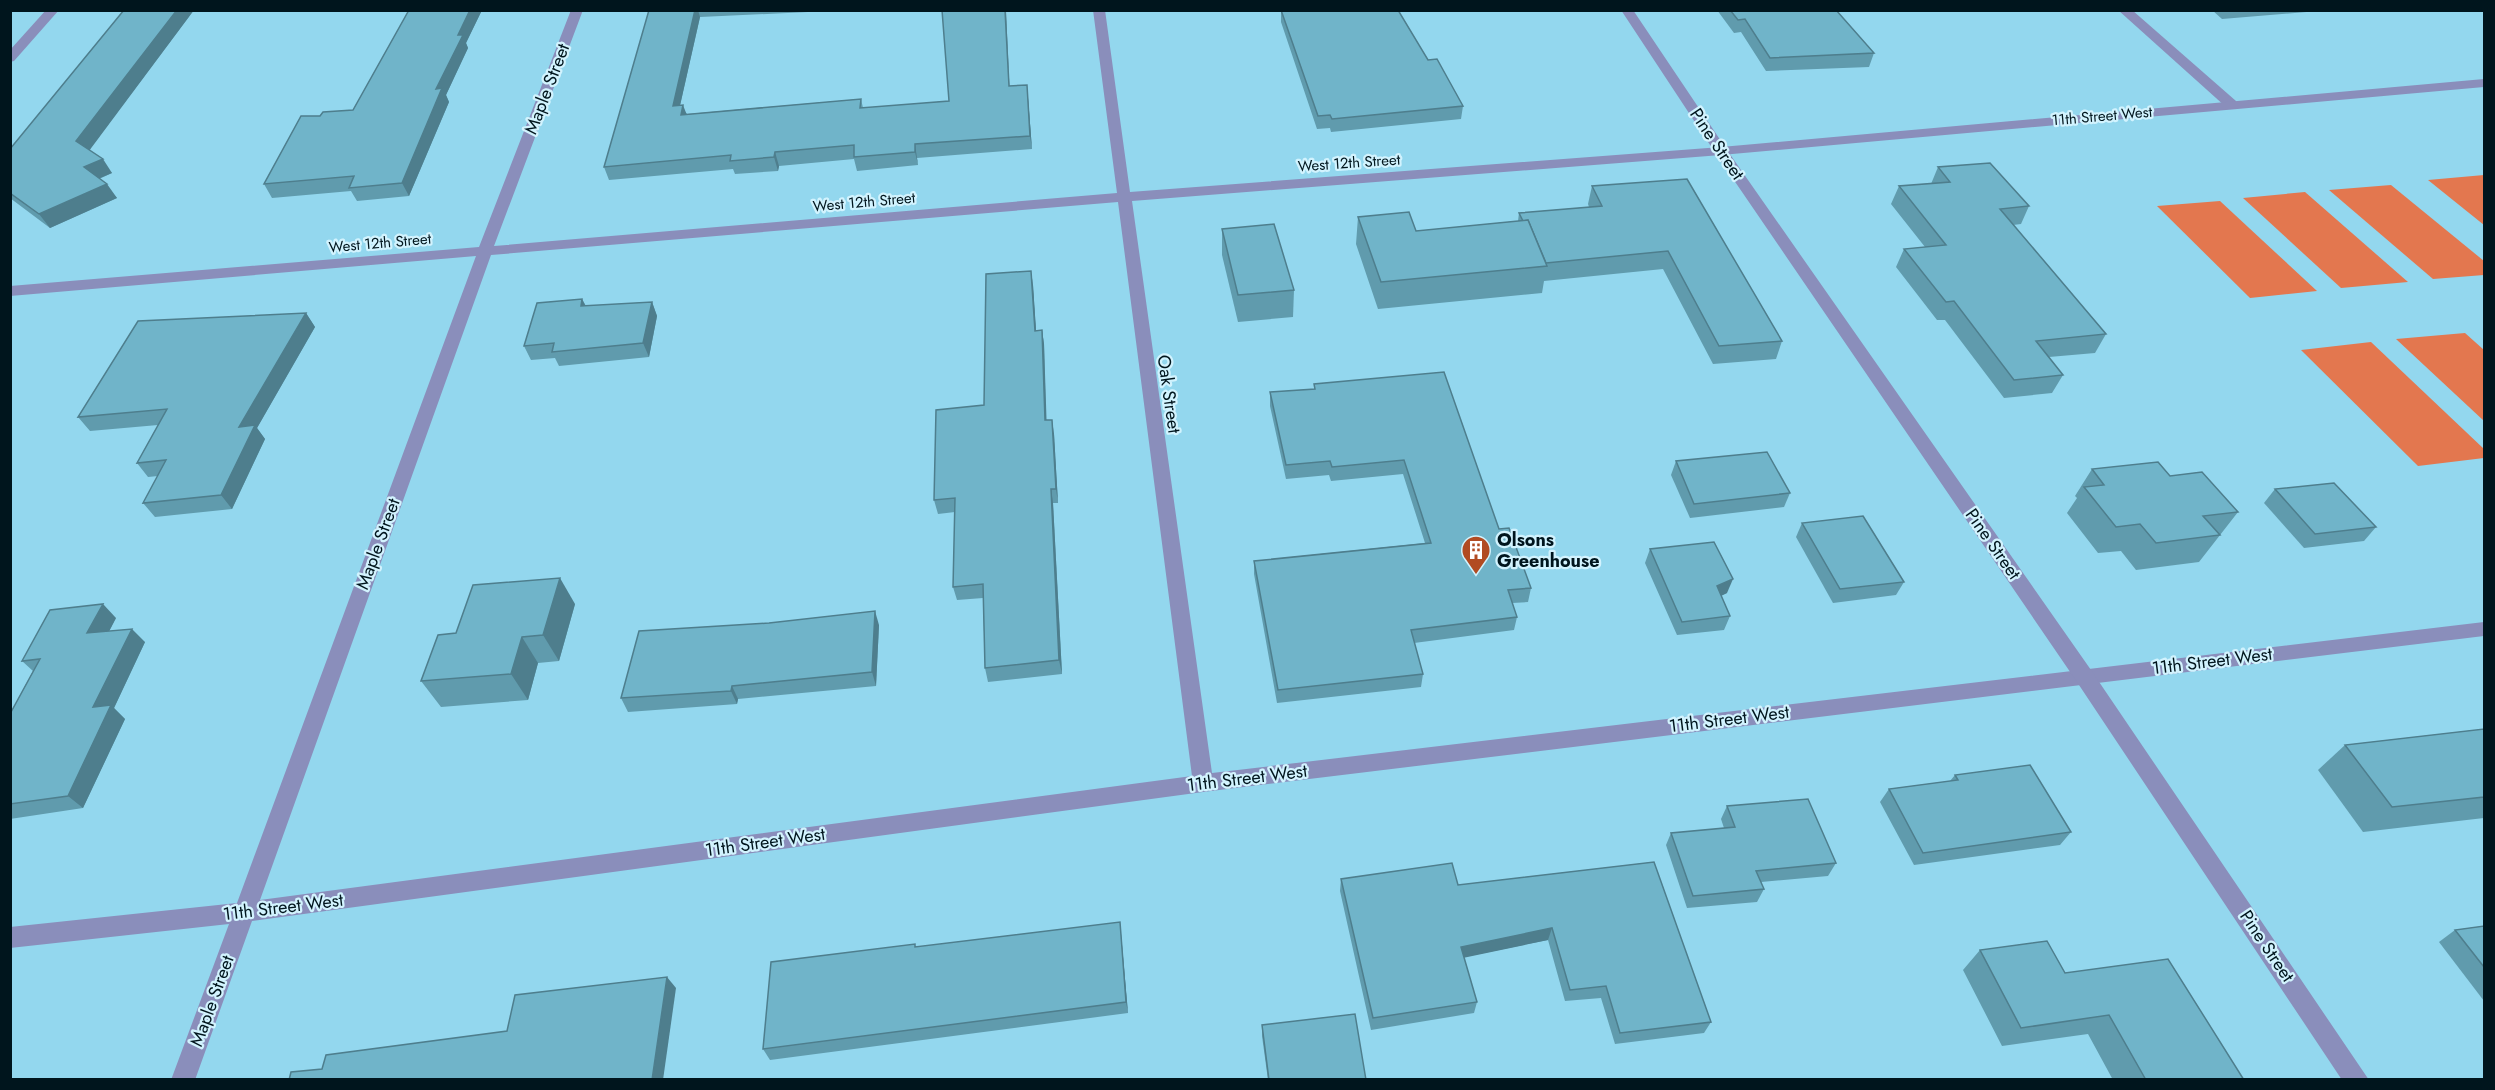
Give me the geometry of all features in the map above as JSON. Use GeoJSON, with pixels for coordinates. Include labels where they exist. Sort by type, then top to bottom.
{"type":"FeatureCollection","features":[{"type":"Feature","properties":{"kind":"street"},"geometry":{"type":"LineString","coordinates":[[10,58],[53,10]]}},
{"type":"Feature","properties":{"kind":"street","name":"Maple Street"},"geometry":{"type":"LineString","coordinates":[[183,1080],[485,251],[577,10]]}},
{"type":"Feature","properties":{"kind":"street","name":"Oak Street"},"geometry":{"type":"LineString","coordinates":[[1099,10],[1203,783]]}},
{"type":"Feature","properties":{"kind":"street","name":"Pine Street"},"geometry":{"type":"LineString","coordinates":[[1627,10],[1721,151],[2084,675],[2357,1080]]}},
{"type":"Feature","properties":{"kind":"street"},"geometry":{"type":"LineString","coordinates":[[2124,10],[2231,104]]}},
{"type":"Feature","properties":{"kind":"street","name":"11th Street West"},"geometry":{"type":"LineString","coordinates":[[1721,151],[2484,83]]}},
{"type":"Feature","properties":{"kind":"street","name":"West 12th Street"},"geometry":{"type":"LineString","coordinates":[[10,291],[1123,197],[1721,151]]}},
{"type":"Feature","properties":{"kind":"street","name":"11th Street West"},"geometry":{"type":"LineString","coordinates":[[10,938],[245,912],[1203,783],[2084,675],[2484,629]]}},
{"type":"Feature","properties":{"kind":"shaded area"},"geometry":{"type":"Polygon","coordinates":[[[2484,175],[2484,225],[2428,180],[2484,175]]]}},
{"type":"Feature","properties":{"kind":"shaded area"},"geometry":{"type":"Polygon","coordinates":[[[2391,185],[2484,261],[2484,275],[2433,279],[2329,190],[2391,185]]]}},
{"type":"Feature","properties":{"kind":"shaded area"},"geometry":{"type":"Polygon","coordinates":[[[2305,192],[2408,282],[2341,288],[2243,198],[2305,192]]]}},
{"type":"Feature","properties":{"kind":"shaded area"},"geometry":{"type":"Polygon","coordinates":[[[2220,201],[2317,291],[2250,298],[2157,206],[2220,201]]]}},
{"type":"Feature","properties":{"kind":"shaded area"},"geometry":{"type":"Polygon","coordinates":[[[2465,333],[2484,350],[2484,421],[2396,339],[2465,333]]]}},
{"type":"Feature","properties":{"kind":"shaded area"},"geometry":{"type":"Polygon","coordinates":[[[2371,342],[2484,449],[2484,458],[2418,466],[2301,350],[2371,342]]]}},
{"type":"Feature","properties":{"kind":"building"},"geometry":{"type":"Polygon","coordinates":[[[124,10],[177,10],[76,141],[103,159],[84,167],[107,184],[39,214],[10,193],[10,149],[124,10]]]}},
{"type":"Feature","properties":{"kind":"building"},"geometry":{"type":"Polygon","coordinates":[[[409,10],[470,10],[458,35],[463,35],[436,89],[442,88],[402,183],[349,188],[354,176],[264,184],[301,116],[320,116],[323,112],[353,110],[409,10]]]}},
{"type":"Feature","properties":{"kind":"building"},"geometry":{"type":"Polygon","coordinates":[[[649,10],[695,10],[673,106],[683,105],[681,115],[861,99],[860,108],[949,101],[942,10],[1005,10],[1009,86],[1027,85],[1030,136],[915,144],[915,152],[854,157],[854,145],[775,152],[774,157],[730,161],[731,155],[604,167],[649,10]]]}},
{"type":"Feature","properties":{"kind":"building"},"geometry":{"type":"Polygon","coordinates":[[[1281,10],[1398,10],[1428,60],[1437,59],[1463,106],[1332,119],[1330,115],[1318,116],[1281,10]]]}},
{"type":"Feature","properties":{"kind":"building"},"geometry":{"type":"Polygon","coordinates":[[[1730,10],[1836,10],[1874,53],[1770,58],[1745,19],[1738,20],[1730,10]]]}},
{"type":"Feature","properties":{"kind":"building"},"geometry":{"type":"Polygon","coordinates":[[[1990,163],[2029,206],[2000,209],[2106,334],[2036,341],[2063,375],[2014,380],[1954,301],[1946,302],[1904,249],[1946,245],[1899,186],[1950,182],[1938,167],[1990,163]]]}},
{"type":"Feature","properties":{"kind":"building"},"geometry":{"type":"Polygon","coordinates":[[[1687,179],[1782,341],[1719,346],[1668,251],[1546,263],[1528,220],[1523,221],[1519,213],[1602,206],[1592,186],[1687,179]]]}},
{"type":"Feature","properties":{"kind":"building"},"geometry":{"type":"Polygon","coordinates":[[[1409,212],[1416,231],[1528,220],[1547,266],[1381,282],[1358,217],[1409,212]]]}},
{"type":"Feature","properties":{"kind":"building"},"geometry":{"type":"Polygon","coordinates":[[[1274,224],[1294,290],[1238,295],[1222,229],[1274,224]]]}},
{"type":"Feature","properties":{"kind":"building"},"geometry":{"type":"Polygon","coordinates":[[[1031,271],[1035,331],[1042,330],[1045,420],[1052,420],[1056,489],[1051,489],[1059,660],[985,668],[983,584],[953,587],[955,498],[934,500],[936,410],[984,405],[986,274],[1031,271]]]}},
{"type":"Feature","properties":{"kind":"building"},"geometry":{"type":"Polygon","coordinates":[[[582,299],[581,306],[652,302],[643,343],[552,352],[554,343],[524,346],[537,303],[582,299]]]}},
{"type":"Feature","properties":{"kind":"building"},"geometry":{"type":"Polygon","coordinates":[[[306,313],[239,427],[255,425],[221,495],[143,503],[166,460],[137,463],[167,409],[78,417],[138,321],[306,313]]]}},
{"type":"Feature","properties":{"kind":"building"},"geometry":{"type":"Polygon","coordinates":[[[1444,372],[1499,529],[1509,528],[1531,588],[1508,590],[1517,617],[1411,630],[1423,674],[1278,690],[1254,561],[1431,543],[1404,460],[1332,467],[1330,461],[1286,465],[1270,392],[1315,389],[1314,384],[1444,372]]]}},
{"type":"Feature","properties":{"kind":"building"},"geometry":{"type":"Polygon","coordinates":[[[1767,452],[1790,493],[1694,504],[1676,461],[1767,452]]]}},
{"type":"Feature","properties":{"kind":"building"},"geometry":{"type":"Polygon","coordinates":[[[2158,462],[2170,476],[2202,472],[2238,512],[2203,516],[2220,535],[2156,543],[2140,524],[2116,527],[2084,487],[2104,485],[2092,469],[2158,462]]]}},
{"type":"Feature","properties":{"kind":"building"},"geometry":{"type":"Polygon","coordinates":[[[2334,483],[2376,527],[2315,534],[2275,489],[2334,483]]]}},
{"type":"Feature","properties":{"kind":"building"},"geometry":{"type":"Polygon","coordinates":[[[1863,516],[1904,582],[1840,589],[1802,523],[1863,516]]]}},
{"type":"Feature","properties":{"kind":"building"},"geometry":{"type":"Polygon","coordinates":[[[1714,542],[1733,579],[1717,586],[1730,616],[1682,622],[1650,549],[1714,542]]]}},
{"type":"Feature","properties":{"kind":"building"},"geometry":{"type":"Polygon","coordinates":[[[560,578],[543,635],[522,637],[511,674],[421,681],[438,635],[456,633],[473,585],[560,578]]]}},
{"type":"Feature","properties":{"kind":"building"},"geometry":{"type":"Polygon","coordinates":[[[103,604],[87,633],[132,629],[93,707],[111,705],[68,796],[10,804],[10,714],[40,659],[22,661],[50,610],[103,604]]]}},
{"type":"Feature","properties":{"kind":"building"},"geometry":{"type":"Polygon","coordinates":[[[875,611],[872,672],[732,686],[731,691],[621,698],[639,631],[769,623],[875,611]]]}},
{"type":"Feature","properties":{"kind":"building"},"geometry":{"type":"Polygon","coordinates":[[[2484,729],[2484,797],[2392,807],[2345,745],[2484,729]]]}},
{"type":"Feature","properties":{"kind":"building"},"geometry":{"type":"Polygon","coordinates":[[[2030,765],[2071,832],[1923,853],[1889,789],[1958,780],[1955,775],[2030,765]]]}},
{"type":"Feature","properties":{"kind":"building"},"geometry":{"type":"Polygon","coordinates":[[[1808,799],[1836,863],[1756,871],[1764,889],[1693,896],[1671,833],[1735,827],[1727,806],[1808,799]]]}},
{"type":"Feature","properties":{"kind":"building"},"geometry":{"type":"Polygon","coordinates":[[[1654,862],[1711,1022],[1620,1033],[1606,986],[1570,990],[1552,928],[1461,947],[1477,1002],[1373,1018],[1341,879],[1452,863],[1458,885],[1654,862]]]}},
{"type":"Feature","properties":{"kind":"building"},"geometry":{"type":"Polygon","coordinates":[[[1120,922],[1126,1002],[763,1049],[771,962],[1120,922]]]}},
{"type":"Feature","properties":{"kind":"building"},"geometry":{"type":"Polygon","coordinates":[[[2484,926],[2484,967],[2455,930],[2484,926]]]}},
{"type":"Feature","properties":{"kind":"building"},"geometry":{"type":"Polygon","coordinates":[[[2047,941],[2065,973],[2168,959],[2244,1080],[2146,1080],[2109,1015],[2021,1028],[1980,950],[2047,941]]]}},
{"type":"Feature","properties":{"kind":"building"},"geometry":{"type":"Polygon","coordinates":[[[667,977],[652,1080],[289,1080],[291,1072],[322,1069],[326,1055],[507,1031],[515,995],[667,977]]]}},
{"type":"Feature","properties":{"kind":"building"},"geometry":{"type":"Polygon","coordinates":[[[1355,1014],[1366,1080],[1269,1080],[1262,1025],[1355,1014]]]}},
{"type":"Feature","properties":{"kind":"place","name":"Olsons Greenhouse"},"geometry":{"type":"Point","coordinates":[1476,576]}}]}
